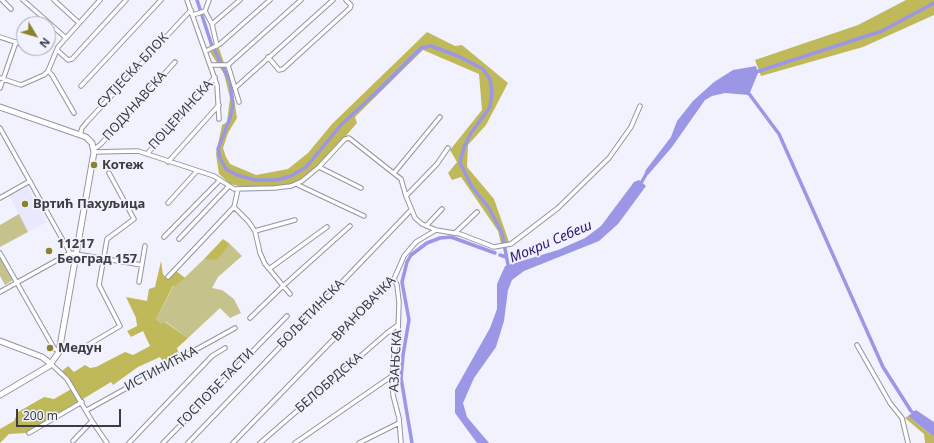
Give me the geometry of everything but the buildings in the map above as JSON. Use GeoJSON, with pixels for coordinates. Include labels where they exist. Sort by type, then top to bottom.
{"type":"FeatureCollection","features":[{"type":"Feature","properties":{"kind":"street"},"geometry":{"type":"LineString","coordinates":[[2,0],[11,10]]}},
{"type":"Feature","properties":{"kind":"street"},"geometry":{"type":"LineString","coordinates":[[23,0],[66,38]]}},
{"type":"Feature","properties":{"kind":"street"},"geometry":{"type":"LineString","coordinates":[[54,0],[79,23]]}},
{"type":"Feature","properties":{"kind":"street"},"geometry":{"type":"LineString","coordinates":[[94,0],[99,2],[56,50],[68,60],[72,59],[126,0]]}},
{"type":"Feature","properties":{"kind":"street"},"geometry":{"type":"LineString","coordinates":[[81,86],[161,0]]}},
{"type":"Feature","properties":{"kind":"street"},"geometry":{"type":"LineString","coordinates":[[187,0],[215,77],[220,119]]}},
{"type":"Feature","properties":{"kind":"street"},"geometry":{"type":"LineString","coordinates":[[192,15],[203,11],[209,0]]}},
{"type":"Feature","properties":{"kind":"street"},"geometry":{"type":"LineString","coordinates":[[212,24],[240,0]]}},
{"type":"Feature","properties":{"kind":"street"},"geometry":{"type":"LineString","coordinates":[[206,51],[217,46],[270,0]]}},
{"type":"Feature","properties":{"kind":"street"},"geometry":{"type":"LineString","coordinates":[[211,65],[228,65],[301,0]]}},
{"type":"Feature","properties":{"kind":"street"},"geometry":{"type":"LineString","coordinates":[[235,88],[333,0]]}},
{"type":"Feature","properties":{"kind":"street"},"geometry":{"type":"LineString","coordinates":[[268,57],[279,70],[283,69],[352,6],[347,0]]}},
{"type":"Feature","properties":{"kind":"street","name":"СУТЈЕСКА БЛОК"},"geometry":{"type":"LineString","coordinates":[[80,135],[82,128],[90,118],[191,10]]}},
{"type":"Feature","properties":{"kind":"street"},"geometry":{"type":"LineString","coordinates":[[203,11],[212,24],[217,46]]}},
{"type":"Feature","properties":{"kind":"street"},"geometry":{"type":"LineString","coordinates":[[0,37],[16,42],[0,88]]}},
{"type":"Feature","properties":{"kind":"street"},"geometry":{"type":"LineString","coordinates":[[2,79],[21,85],[25,84],[44,75],[48,71],[54,56]]}},
{"type":"Feature","properties":{"kind":"street","name":"ПОДУНАВСКА"},"geometry":{"type":"LineString","coordinates":[[94,150],[175,62]]}},
{"type":"Feature","properties":{"kind":"street"},"geometry":{"type":"LineString","coordinates":[[228,65],[239,102]]}},
{"type":"Feature","properties":{"kind":"street"},"geometry":{"type":"LineString","coordinates":[[48,71],[52,75],[74,113]]}},
{"type":"Feature","properties":{"kind":"street","name":"ПОЦЕРИНСКА"},"geometry":{"type":"LineString","coordinates":[[147,154],[215,77]]}},
{"type":"Feature","properties":{"kind":"street"},"geometry":{"type":"LineString","coordinates":[[0,106],[80,135],[90,141],[94,150],[59,352],[51,364],[0,395]]}},
{"type":"Feature","properties":{"kind":"street"},"geometry":{"type":"LineString","coordinates":[[168,162],[219,106]]}},
{"type":"Feature","properties":{"kind":"street"},"geometry":{"type":"LineString","coordinates":[[94,150],[138,151],[197,171],[238,189],[274,188],[296,184],[319,167],[345,139],[349,138],[402,180],[411,210],[417,220],[436,230],[455,233],[489,246],[501,247],[506,246],[558,208],[609,158],[631,127],[640,106]]}},
{"type":"Feature","properties":{"kind":"street"},"geometry":{"type":"LineString","coordinates":[[394,174],[440,117]]}},
{"type":"Feature","properties":{"kind":"street"},"geometry":{"type":"LineString","coordinates":[[0,128],[70,253]]}},
{"type":"Feature","properties":{"kind":"street"},"geometry":{"type":"LineString","coordinates":[[406,196],[437,164],[448,148]]}},
{"type":"Feature","properties":{"kind":"street"},"geometry":{"type":"LineString","coordinates":[[319,167],[361,188]]}},
{"type":"Feature","properties":{"kind":"street"},"geometry":{"type":"LineString","coordinates":[[168,203],[197,171]]}},
{"type":"Feature","properties":{"kind":"street"},"geometry":{"type":"LineString","coordinates":[[78,351],[120,326],[100,289],[103,259],[107,239],[134,219],[109,172]]}},
{"type":"Feature","properties":{"kind":"street"},"geometry":{"type":"LineString","coordinates":[[164,237],[220,180]]}},
{"type":"Feature","properties":{"kind":"street"},"geometry":{"type":"LineString","coordinates":[[0,198],[30,181]]}},
{"type":"Feature","properties":{"kind":"street"},"geometry":{"type":"LineString","coordinates":[[296,184],[364,216]]}},
{"type":"Feature","properties":{"kind":"street"},"geometry":{"type":"LineString","coordinates":[[178,239],[229,186]]}},
{"type":"Feature","properties":{"kind":"street"},"geometry":{"type":"LineString","coordinates":[[168,277],[234,207],[238,189]]}},
{"type":"Feature","properties":{"kind":"street"},"geometry":{"type":"LineString","coordinates":[[234,207],[248,221],[255,231],[260,253],[269,269],[290,294]]}},
{"type":"Feature","properties":{"kind":"street","name":"БОЉЕТИНСКА"},"geometry":{"type":"LineString","coordinates":[[188,443],[411,210]]}},
{"type":"Feature","properties":{"kind":"street"},"geometry":{"type":"LineString","coordinates":[[426,226],[442,210]]}},
{"type":"Feature","properties":{"kind":"street"},"geometry":{"type":"LineString","coordinates":[[455,233],[477,212]]}},
{"type":"Feature","properties":{"kind":"street"},"geometry":{"type":"LineString","coordinates":[[255,231],[295,220]]}},
{"type":"Feature","properties":{"kind":"street"},"geometry":{"type":"LineString","coordinates":[[250,318],[283,286],[350,226]]}},
{"type":"Feature","properties":{"kind":"street"},"geometry":{"type":"LineString","coordinates":[[269,269],[328,227]]}},
{"type":"Feature","properties":{"kind":"street","name":"ВРАНОВАЧКА"},"geometry":{"type":"LineString","coordinates":[[233,443],[389,282],[394,280],[406,252],[423,237],[436,230]]}},
{"type":"Feature","properties":{"kind":"street"},"geometry":{"type":"LineString","coordinates":[[139,282],[145,246]]}},
{"type":"Feature","properties":{"kind":"street"},"geometry":{"type":"LineString","coordinates":[[0,253],[54,348],[59,352]]}},
{"type":"Feature","properties":{"kind":"street"},"geometry":{"type":"LineString","coordinates":[[0,292],[70,253],[142,265]]}},
{"type":"Feature","properties":{"kind":"street","name":"АЗАЊСКА"},"geometry":{"type":"LineString","coordinates":[[394,280],[397,285],[399,302],[392,376],[393,395],[400,423],[401,443]]}},
{"type":"Feature","properties":{"kind":"street","name":"ГОСПОЂЕ ТАСТИ"},"geometry":{"type":"LineString","coordinates":[[163,443],[287,316]]}},
{"type":"Feature","properties":{"kind":"street","name":"БЕЛОБРДСКА"},"geometry":{"type":"LineString","coordinates":[[260,443],[398,325]]}},
{"type":"Feature","properties":{"kind":"street","name":"ИСТИНИЋКА"},"geometry":{"type":"LineString","coordinates":[[87,410],[234,328]]}},
{"type":"Feature","properties":{"kind":"street"},"geometry":{"type":"LineString","coordinates":[[0,341],[42,357],[65,375],[87,410],[92,421],[107,443]]}},
{"type":"Feature","properties":{"kind":"street"},"geometry":{"type":"LineString","coordinates":[[858,345],[890,403],[902,418],[908,443]]}},
{"type":"Feature","properties":{"kind":"street"},"geometry":{"type":"LineString","coordinates":[[128,443],[212,356],[225,348]]}},
{"type":"Feature","properties":{"kind":"street"},"geometry":{"type":"LineString","coordinates":[[295,443],[392,376]]}},
{"type":"Feature","properties":{"kind":"street"},"geometry":{"type":"LineString","coordinates":[[29,433],[82,402]]}},
{"type":"Feature","properties":{"kind":"street"},"geometry":{"type":"LineString","coordinates":[[73,441],[92,421]]}},
{"type":"Feature","properties":{"kind":"street"},"geometry":{"type":"LineString","coordinates":[[359,443],[400,423]]}},
{"type":"Feature","properties":{"kind":"shaded area"},"geometry":{"type":"Polygon","coordinates":[[[906,0],[934,0],[934,15],[863,47],[761,76],[755,60],[858,25],[906,0]]]}},
{"type":"Feature","properties":{"kind":"shaded area"},"geometry":{"type":"Polygon","coordinates":[[[427,32],[455,46],[462,45],[508,83],[486,125],[468,145],[467,167],[494,199],[509,242],[501,244],[498,231],[461,177],[452,180],[448,173],[457,162],[450,150],[482,110],[479,74],[423,50],[355,117],[357,123],[332,152],[311,172],[295,183],[274,188],[253,189],[230,184],[219,174],[216,154],[222,125],[227,122],[230,98],[224,74],[210,52],[219,48],[232,86],[237,118],[228,133],[223,148],[226,157],[230,164],[256,175],[288,169],[308,153],[332,124],[427,32]]]}},
{"type":"Feature","properties":{"kind":"shaded area"},"geometry":{"type":"Polygon","coordinates":[[[756,66],[758,73],[749,95],[725,93],[712,96],[705,100],[672,147],[648,175],[645,171],[671,137],[677,121],[693,101],[714,82],[733,70],[756,66]]]}},
{"type":"Feature","properties":{"kind":"shaded area"},"geometry":{"type":"Polygon","coordinates":[[[639,180],[646,186],[618,224],[599,241],[524,271],[512,280],[508,290],[504,321],[496,347],[474,378],[463,403],[467,417],[489,443],[477,443],[455,413],[455,390],[490,328],[497,309],[497,284],[505,266],[558,250],[585,238],[601,226],[634,182],[639,180]]]}},
{"type":"Feature","properties":{"kind":"shaded area","name":"Вртић Пахуљица"},"geometry":{"type":"Polygon","coordinates":[[[26,183],[47,222],[28,232],[8,193],[26,183]]]}},
{"type":"Feature","properties":{"kind":"shaded area"},"geometry":{"type":"Polygon","coordinates":[[[19,214],[28,232],[0,247],[0,225],[19,214]]]}},
{"type":"Feature","properties":{"kind":"shaded area"},"geometry":{"type":"Polygon","coordinates":[[[223,239],[230,244],[217,260],[204,259],[223,239]]]}},
{"type":"Feature","properties":{"kind":"shaded area"},"geometry":{"type":"Polygon","coordinates":[[[230,244],[242,256],[218,277],[212,288],[222,290],[234,299],[241,313],[230,318],[220,308],[188,338],[166,322],[161,323],[156,319],[175,283],[177,285],[204,259],[217,259],[230,244]]]}},
{"type":"Feature","properties":{"kind":"shaded area"},"geometry":{"type":"Polygon","coordinates":[[[0,257],[13,280],[5,285],[0,276],[0,257]]]}},
{"type":"Feature","properties":{"kind":"shaded area"},"geometry":{"type":"Polygon","coordinates":[[[161,261],[163,274],[167,279],[175,270],[185,278],[177,285],[173,286],[156,319],[161,323],[165,322],[188,338],[177,348],[180,357],[165,365],[160,357],[138,367],[113,385],[111,382],[27,433],[9,434],[0,443],[0,429],[14,421],[18,412],[44,397],[54,399],[73,388],[62,371],[68,366],[74,372],[85,365],[90,368],[96,367],[125,352],[133,355],[150,346],[143,331],[131,337],[127,331],[137,326],[136,318],[126,297],[147,301],[149,289],[155,287],[161,261]]]}},
{"type":"Feature","properties":{"kind":"shaded area"},"geometry":{"type":"Polygon","coordinates":[[[916,410],[934,422],[934,437],[908,416],[916,410]]]}},
{"type":"Feature","properties":{"kind":"shaded area"},"geometry":{"type":"Polygon","coordinates":[[[908,416],[934,437],[934,443],[925,443],[924,434],[905,418],[908,416]]]}},
{"type":"Feature","properties":{"kind":"waterway"},"geometry":{"type":"LineString","coordinates":[[197,0],[212,46]]}},
{"type":"Feature","properties":{"kind":"waterway"},"geometry":{"type":"LineString","coordinates":[[753,73],[882,31],[934,3]]}},
{"type":"Feature","properties":{"kind":"waterway"},"geometry":{"type":"LineString","coordinates":[[215,51],[230,82],[233,105],[230,118],[218,149],[220,158],[226,169],[237,175],[255,180],[276,180],[291,176],[306,167],[341,125],[421,48],[431,46],[458,56],[483,69],[490,79],[492,92],[490,107],[471,133],[464,147],[460,163],[472,187],[489,208],[502,233],[509,270]]}},
{"type":"Feature","properties":{"kind":"waterway"},"geometry":{"type":"LineString","coordinates":[[747,91],[779,134],[883,367],[911,411],[916,415]]}},
{"type":"Feature","properties":{"kind":"waterway","name":"Мокри Себеш"},"geometry":{"type":"LineString","coordinates":[[640,185],[649,169]]}},
{"type":"Feature","properties":{"kind":"waterway"},"geometry":{"type":"LineString","coordinates":[[412,443],[401,378],[409,320],[402,282],[407,262],[411,255],[427,243],[440,238],[451,237],[495,253]]}},
{"type":"Feature","properties":{"kind":"waterway"},"geometry":{"type":"LineString","coordinates":[[500,255],[506,257]]}},
{"type":"Feature","properties":{"kind":"place","name":"Котеж"},"geometry":{"type":"Point","coordinates":[94,165]}},
{"type":"Feature","properties":{"kind":"place","name":"Вртић Пахуљица"},"geometry":{"type":"Point","coordinates":[25,204]}},
{"type":"Feature","properties":{"kind":"place","name":"11217 Београд 157"},"geometry":{"type":"Point","coordinates":[49,251]}},
{"type":"Feature","properties":{"kind":"place","name":"Медун"},"geometry":{"type":"Point","coordinates":[50,348]}}]}
